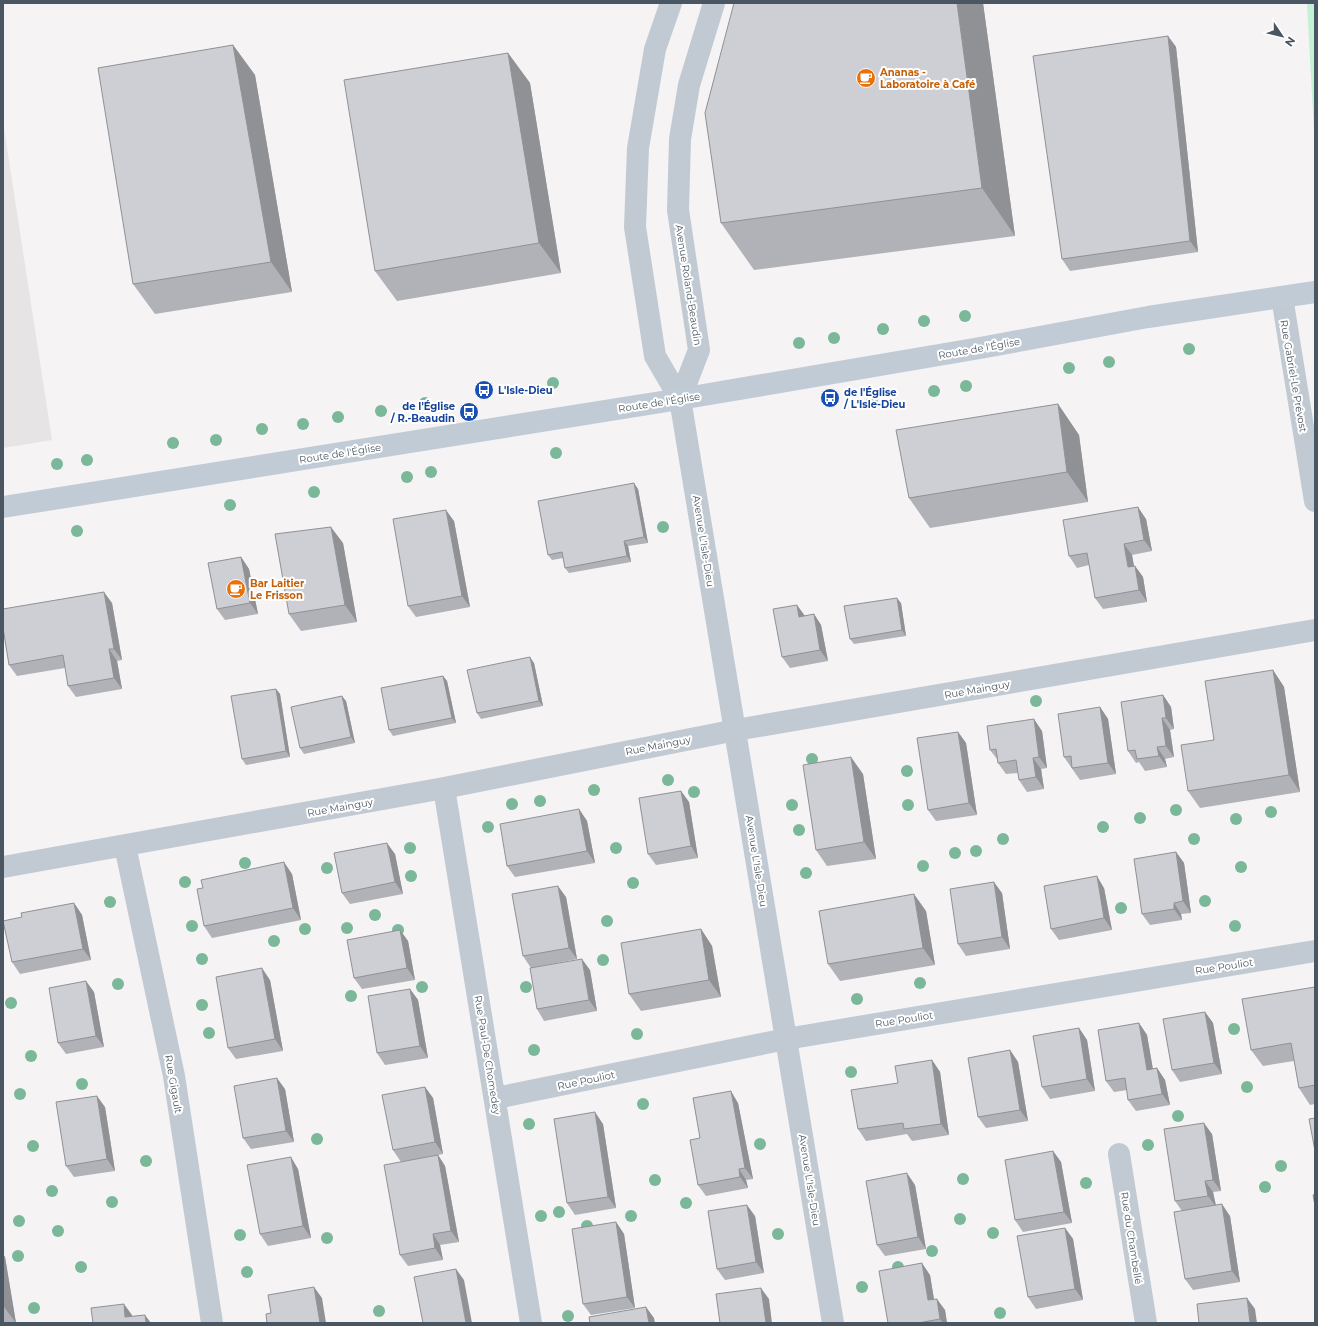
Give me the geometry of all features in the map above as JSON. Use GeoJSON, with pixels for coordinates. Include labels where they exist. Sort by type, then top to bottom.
{"type":"FeatureCollection","features":[{"type":"Feature","properties":{"kind":"main road","name":"Route de l'Église"},"geometry":{"type":"LineString","coordinates":[[3,507],[680,399],[980,348],[1148,317],[1315,292]]}},
{"type":"Feature","properties":{"kind":"street"},"geometry":{"type":"LineString","coordinates":[[671,3],[655,49],[638,148],[635,227],[655,356],[680,399]]}},
{"type":"Feature","properties":{"kind":"street","name":"Avenue Roland-Beaudin"},"geometry":{"type":"LineString","coordinates":[[680,399],[699,350],[678,210],[680,138],[689,85],[714,3]]}},
{"type":"Feature","properties":{"kind":"street","name":"Rue Gabriel-Le Prévost"},"geometry":{"type":"LineString","coordinates":[[1282,297],[1315,502]]}},
{"type":"Feature","properties":{"kind":"street","name":"Avenue L'Isle-Dieu"},"geometry":{"type":"LineString","coordinates":[[680,399],[833,1323]]}},
{"type":"Feature","properties":{"kind":"street","name":"Rue Mainguy"},"geometry":{"type":"LineString","coordinates":[[3,867],[444,788],[736,730],[1315,630]]}},
{"type":"Feature","properties":{"kind":"street","name":"Rue Paul-De Chomedey"},"geometry":{"type":"LineString","coordinates":[[444,788],[496,1098],[531,1323]]}},
{"type":"Feature","properties":{"kind":"street","name":"Rue Gigault"},"geometry":{"type":"LineString","coordinates":[[125,846],[174,1076],[212,1323]]}},
{"type":"Feature","properties":{"kind":"street","name":"Rue Pouliot"},"geometry":{"type":"LineString","coordinates":[[496,1098],[786,1038],[1315,951]]}},
{"type":"Feature","properties":{"kind":"street","name":"Rue du Chambellé"},"geometry":{"type":"LineString","coordinates":[[1119,1154],[1146,1323]]}},
{"type":"Feature","properties":{"kind":"shaded area"},"geometry":{"type":"Polygon","coordinates":[[[3,122],[52,440],[3,448],[3,122]]]}},
{"type":"Feature","properties":{"kind":"green space"},"geometry":{"type":"Polygon","coordinates":[[[1307,3],[1315,3],[1315,150],[1307,3]]]}},
{"type":"Feature","properties":{"kind":"building"},"geometry":{"type":"Polygon","coordinates":[[[734,3],[957,3],[982,188],[721,223],[705,113],[734,3]]]}},
{"type":"Feature","properties":{"kind":"building"},"geometry":{"type":"Polygon","coordinates":[[[1168,36],[1190,241],[1062,259],[1033,56],[1168,36]]]}},
{"type":"Feature","properties":{"kind":"building"},"geometry":{"type":"Polygon","coordinates":[[[233,45],[271,262],[133,284],[98,68],[233,45]]]}},
{"type":"Feature","properties":{"kind":"building"},"geometry":{"type":"Polygon","coordinates":[[[508,53],[539,243],[375,271],[344,80],[508,53]]]}},
{"type":"Feature","properties":{"kind":"building"},"geometry":{"type":"Polygon","coordinates":[[[1058,404],[1067,472],[909,498],[896,430],[1058,404]]]}},
{"type":"Feature","properties":{"kind":"building"},"geometry":{"type":"Polygon","coordinates":[[[634,483],[644,537],[624,541],[627,556],[565,568],[562,552],[548,555],[538,501],[634,483]]]}},
{"type":"Feature","properties":{"kind":"building"},"geometry":{"type":"Polygon","coordinates":[[[1138,507],[1144,540],[1124,544],[1128,567],[1135,566],[1139,590],[1095,598],[1087,553],[1069,556],[1063,520],[1138,507]]]}},
{"type":"Feature","properties":{"kind":"building"},"geometry":{"type":"Polygon","coordinates":[[[446,510],[462,596],[408,606],[393,519],[446,510]]]}},
{"type":"Feature","properties":{"kind":"building"},"geometry":{"type":"Polygon","coordinates":[[[331,527],[345,605],[289,614],[275,534],[331,527]]]}},
{"type":"Feature","properties":{"kind":"building"},"geometry":{"type":"Polygon","coordinates":[[[241,557],[250,603],[217,609],[208,563],[241,557]]]}},
{"type":"Feature","properties":{"kind":"building"},"geometry":{"type":"Polygon","coordinates":[[[104,592],[114,649],[109,649],[114,678],[68,686],[63,655],[9,665],[3,628],[3,609],[104,592]]]}},
{"type":"Feature","properties":{"kind":"building"},"geometry":{"type":"Polygon","coordinates":[[[897,598],[902,630],[850,639],[844,606],[897,598]]]}},
{"type":"Feature","properties":{"kind":"building"},"geometry":{"type":"Polygon","coordinates":[[[797,605],[799,617],[814,614],[820,650],[782,657],[773,609],[797,605]]]}},
{"type":"Feature","properties":{"kind":"building"},"geometry":{"type":"Polygon","coordinates":[[[530,657],[539,701],[477,713],[467,670],[530,657]]]}},
{"type":"Feature","properties":{"kind":"building"},"geometry":{"type":"Polygon","coordinates":[[[1273,670],[1289,775],[1188,791],[1181,745],[1214,740],[1205,681],[1273,670]]]}},
{"type":"Feature","properties":{"kind":"building"},"geometry":{"type":"Polygon","coordinates":[[[443,676],[452,718],[389,730],[381,688],[443,676]]]}},
{"type":"Feature","properties":{"kind":"building"},"geometry":{"type":"Polygon","coordinates":[[[276,689],[286,751],[242,759],[231,696],[276,689]]]}},
{"type":"Feature","properties":{"kind":"building"},"geometry":{"type":"Polygon","coordinates":[[[1163,695],[1166,718],[1162,718],[1166,746],[1157,747],[1159,756],[1137,759],[1135,750],[1128,751],[1121,702],[1163,695]]]}},
{"type":"Feature","properties":{"kind":"building"},"geometry":{"type":"Polygon","coordinates":[[[342,696],[351,737],[300,748],[291,707],[342,696]]]}},
{"type":"Feature","properties":{"kind":"building"},"geometry":{"type":"Polygon","coordinates":[[[1100,707],[1108,763],[1072,768],[1071,756],[1064,757],[1058,714],[1100,707]]]}},
{"type":"Feature","properties":{"kind":"building"},"geometry":{"type":"Polygon","coordinates":[[[1034,719],[1039,757],[1033,758],[1036,777],[1019,780],[1016,760],[998,763],[996,749],[990,750],[987,726],[1034,719]]]}},
{"type":"Feature","properties":{"kind":"building"},"geometry":{"type":"Polygon","coordinates":[[[958,732],[969,803],[928,810],[917,738],[958,732]]]}},
{"type":"Feature","properties":{"kind":"building"},"geometry":{"type":"Polygon","coordinates":[[[851,757],[864,842],[816,850],[803,765],[851,757]]]}},
{"type":"Feature","properties":{"kind":"building"},"geometry":{"type":"Polygon","coordinates":[[[681,791],[691,846],[648,854],[639,798],[681,791]]]}},
{"type":"Feature","properties":{"kind":"building"},"geometry":{"type":"Polygon","coordinates":[[[579,809],[587,851],[507,866],[500,824],[579,809]]]}},
{"type":"Feature","properties":{"kind":"building"},"geometry":{"type":"Polygon","coordinates":[[[387,843],[395,882],[342,893],[334,853],[387,843]]]}},
{"type":"Feature","properties":{"kind":"building"},"geometry":{"type":"Polygon","coordinates":[[[1176,852],[1183,901],[1174,903],[1174,909],[1142,914],[1134,859],[1176,852]]]}},
{"type":"Feature","properties":{"kind":"building"},"geometry":{"type":"Polygon","coordinates":[[[284,862],[293,908],[204,926],[197,889],[203,888],[201,880],[284,862]]]}},
{"type":"Feature","properties":{"kind":"building"},"geometry":{"type":"Polygon","coordinates":[[[1097,876],[1104,918],[1051,929],[1044,886],[1097,876]]]}},
{"type":"Feature","properties":{"kind":"building"},"geometry":{"type":"Polygon","coordinates":[[[994,882],[1002,937],[958,944],[950,889],[994,882]]]}},
{"type":"Feature","properties":{"kind":"building"},"geometry":{"type":"Polygon","coordinates":[[[558,886],[569,948],[523,956],[512,894],[558,886]]]}},
{"type":"Feature","properties":{"kind":"building"},"geometry":{"type":"Polygon","coordinates":[[[914,894],[923,948],[828,964],[819,911],[914,894]]]}},
{"type":"Feature","properties":{"kind":"building"},"geometry":{"type":"Polygon","coordinates":[[[74,903],[83,949],[12,962],[3,921],[22,917],[21,913],[74,903]]]}},
{"type":"Feature","properties":{"kind":"building"},"geometry":{"type":"Polygon","coordinates":[[[701,929],[709,980],[629,994],[621,943],[701,929]]]}},
{"type":"Feature","properties":{"kind":"building"},"geometry":{"type":"Polygon","coordinates":[[[400,930],[407,968],[354,978],[347,940],[400,930]]]}},
{"type":"Feature","properties":{"kind":"building"},"geometry":{"type":"Polygon","coordinates":[[[582,959],[589,1000],[537,1009],[530,968],[582,959]]]}},
{"type":"Feature","properties":{"kind":"building"},"geometry":{"type":"Polygon","coordinates":[[[262,968],[275,1039],[228,1048],[216,977],[262,968]]]}},
{"type":"Feature","properties":{"kind":"building"},"geometry":{"type":"Polygon","coordinates":[[[86,981],[96,1036],[58,1043],[49,988],[86,981]]]}},
{"type":"Feature","properties":{"kind":"building"},"geometry":{"type":"Polygon","coordinates":[[[1315,987],[1315,1085],[1299,1088],[1291,1043],[1251,1050],[1242,999],[1315,987]]]}},
{"type":"Feature","properties":{"kind":"building"},"geometry":{"type":"Polygon","coordinates":[[[410,989],[420,1046],[377,1053],[368,996],[410,989]]]}},
{"type":"Feature","properties":{"kind":"building"},"geometry":{"type":"Polygon","coordinates":[[[1205,1012],[1214,1063],[1172,1070],[1163,1019],[1205,1012]]]}},
{"type":"Feature","properties":{"kind":"building"},"geometry":{"type":"Polygon","coordinates":[[[1139,1023],[1147,1070],[1157,1068],[1162,1094],[1128,1100],[1125,1078],[1106,1081],[1098,1030],[1139,1023]]]}},
{"type":"Feature","properties":{"kind":"building"},"geometry":{"type":"Polygon","coordinates":[[[1079,1028],[1087,1079],[1042,1087],[1033,1036],[1079,1028]]]}},
{"type":"Feature","properties":{"kind":"building"},"geometry":{"type":"Polygon","coordinates":[[[1010,1050],[1020,1110],[978,1117],[968,1058],[1010,1050]]]}},
{"type":"Feature","properties":{"kind":"building"},"geometry":{"type":"Polygon","coordinates":[[[932,1060],[941,1124],[904,1129],[903,1123],[858,1129],[851,1090],[898,1083],[895,1066],[932,1060]]]}},
{"type":"Feature","properties":{"kind":"building"},"geometry":{"type":"Polygon","coordinates":[[[277,1078],[286,1131],[243,1138],[234,1086],[277,1078]]]}},
{"type":"Feature","properties":{"kind":"building"},"geometry":{"type":"Polygon","coordinates":[[[425,1087],[435,1142],[393,1150],[382,1095],[425,1087]]]}},
{"type":"Feature","properties":{"kind":"building"},"geometry":{"type":"Polygon","coordinates":[[[731,1091],[745,1168],[739,1169],[740,1177],[698,1185],[690,1140],[700,1138],[693,1098],[731,1091]]]}},
{"type":"Feature","properties":{"kind":"building"},"geometry":{"type":"Polygon","coordinates":[[[97,1096],[107,1159],[66,1166],[56,1102],[97,1096]]]}},
{"type":"Feature","properties":{"kind":"building"},"geometry":{"type":"Polygon","coordinates":[[[595,1112],[608,1197],[567,1203],[554,1119],[595,1112]]]}},
{"type":"Feature","properties":{"kind":"building"},"geometry":{"type":"Polygon","coordinates":[[[1315,1118],[1315,1151],[1309,1119],[1315,1118]]]}},
{"type":"Feature","properties":{"kind":"building"},"geometry":{"type":"Polygon","coordinates":[[[1204,1123],[1213,1180],[1205,1181],[1208,1196],[1175,1201],[1164,1129],[1204,1123]]]}},
{"type":"Feature","properties":{"kind":"building"},"geometry":{"type":"Polygon","coordinates":[[[1053,1151],[1064,1212],[1015,1220],[1005,1160],[1053,1151]]]}},
{"type":"Feature","properties":{"kind":"building"},"geometry":{"type":"Polygon","coordinates":[[[438,1155],[451,1231],[433,1234],[435,1248],[400,1255],[384,1165],[438,1155]]]}},
{"type":"Feature","properties":{"kind":"building"},"geometry":{"type":"Polygon","coordinates":[[[291,1157],[303,1226],[260,1234],[247,1165],[291,1157]]]}},
{"type":"Feature","properties":{"kind":"building"},"geometry":{"type":"Polygon","coordinates":[[[907,1173],[918,1237],[877,1245],[866,1181],[907,1173]]]}},
{"type":"Feature","properties":{"kind":"building"},"geometry":{"type":"Polygon","coordinates":[[[1315,1194],[1315,1206],[1313,1195],[1315,1194]]]}},
{"type":"Feature","properties":{"kind":"building"},"geometry":{"type":"Polygon","coordinates":[[[1222,1204],[1232,1271],[1185,1279],[1174,1212],[1222,1204]]]}},
{"type":"Feature","properties":{"kind":"building"},"geometry":{"type":"Polygon","coordinates":[[[747,1205],[756,1262],[717,1269],[708,1211],[747,1205]]]}},
{"type":"Feature","properties":{"kind":"building"},"geometry":{"type":"Polygon","coordinates":[[[616,1222],[627,1297],[583,1304],[572,1229],[616,1222]]]}},
{"type":"Feature","properties":{"kind":"building"},"geometry":{"type":"Polygon","coordinates":[[[1065,1228],[1075,1289],[1028,1297],[1017,1236],[1065,1228]]]}},
{"type":"Feature","properties":{"kind":"building"},"geometry":{"type":"Polygon","coordinates":[[[922,1263],[928,1300],[937,1299],[940,1319],[918,1323],[888,1323],[879,1271],[922,1263]]]}},
{"type":"Feature","properties":{"kind":"building"},"geometry":{"type":"Polygon","coordinates":[[[456,1269],[466,1323],[423,1323],[414,1277],[456,1269]]]}},
{"type":"Feature","properties":{"kind":"building"},"geometry":{"type":"Polygon","coordinates":[[[314,1287],[320,1323],[267,1323],[266,1314],[271,1313],[268,1295],[314,1287]]]}},
{"type":"Feature","properties":{"kind":"building"},"geometry":{"type":"Polygon","coordinates":[[[761,1288],[766,1323],[720,1323],[716,1294],[761,1288]]]}},
{"type":"Feature","properties":{"kind":"building"},"geometry":{"type":"Polygon","coordinates":[[[1247,1298],[1250,1323],[1199,1323],[1197,1304],[1247,1298]]]}},
{"type":"Feature","properties":{"kind":"building"},"geometry":{"type":"Polygon","coordinates":[[[124,1304],[125,1317],[145,1315],[146,1323],[93,1323],[91,1308],[124,1304]]]}},
{"type":"Feature","properties":{"kind":"building"},"geometry":{"type":"Polygon","coordinates":[[[646,1307],[649,1323],[590,1323],[589,1317],[646,1307]]]}},
{"type":"Feature","properties":{"kind":"place","name":"Ananas - Laboratoire à Café"},"geometry":{"type":"Point","coordinates":[866,78]}},
{"type":"Feature","properties":{"kind":"place","name":"L'Isle-Dieu"},"geometry":{"type":"Point","coordinates":[484,390]}},
{"type":"Feature","properties":{"kind":"place","name":"de l'Église / L'Isle-Dieu"},"geometry":{"type":"Point","coordinates":[830,398]}},
{"type":"Feature","properties":{"kind":"place","name":"de l'Église / R.-Beaudin"},"geometry":{"type":"Point","coordinates":[469,412]}},
{"type":"Feature","properties":{"kind":"place","name":"Bar Laitier Le Frisson"},"geometry":{"type":"Point","coordinates":[236,589]}}]}
